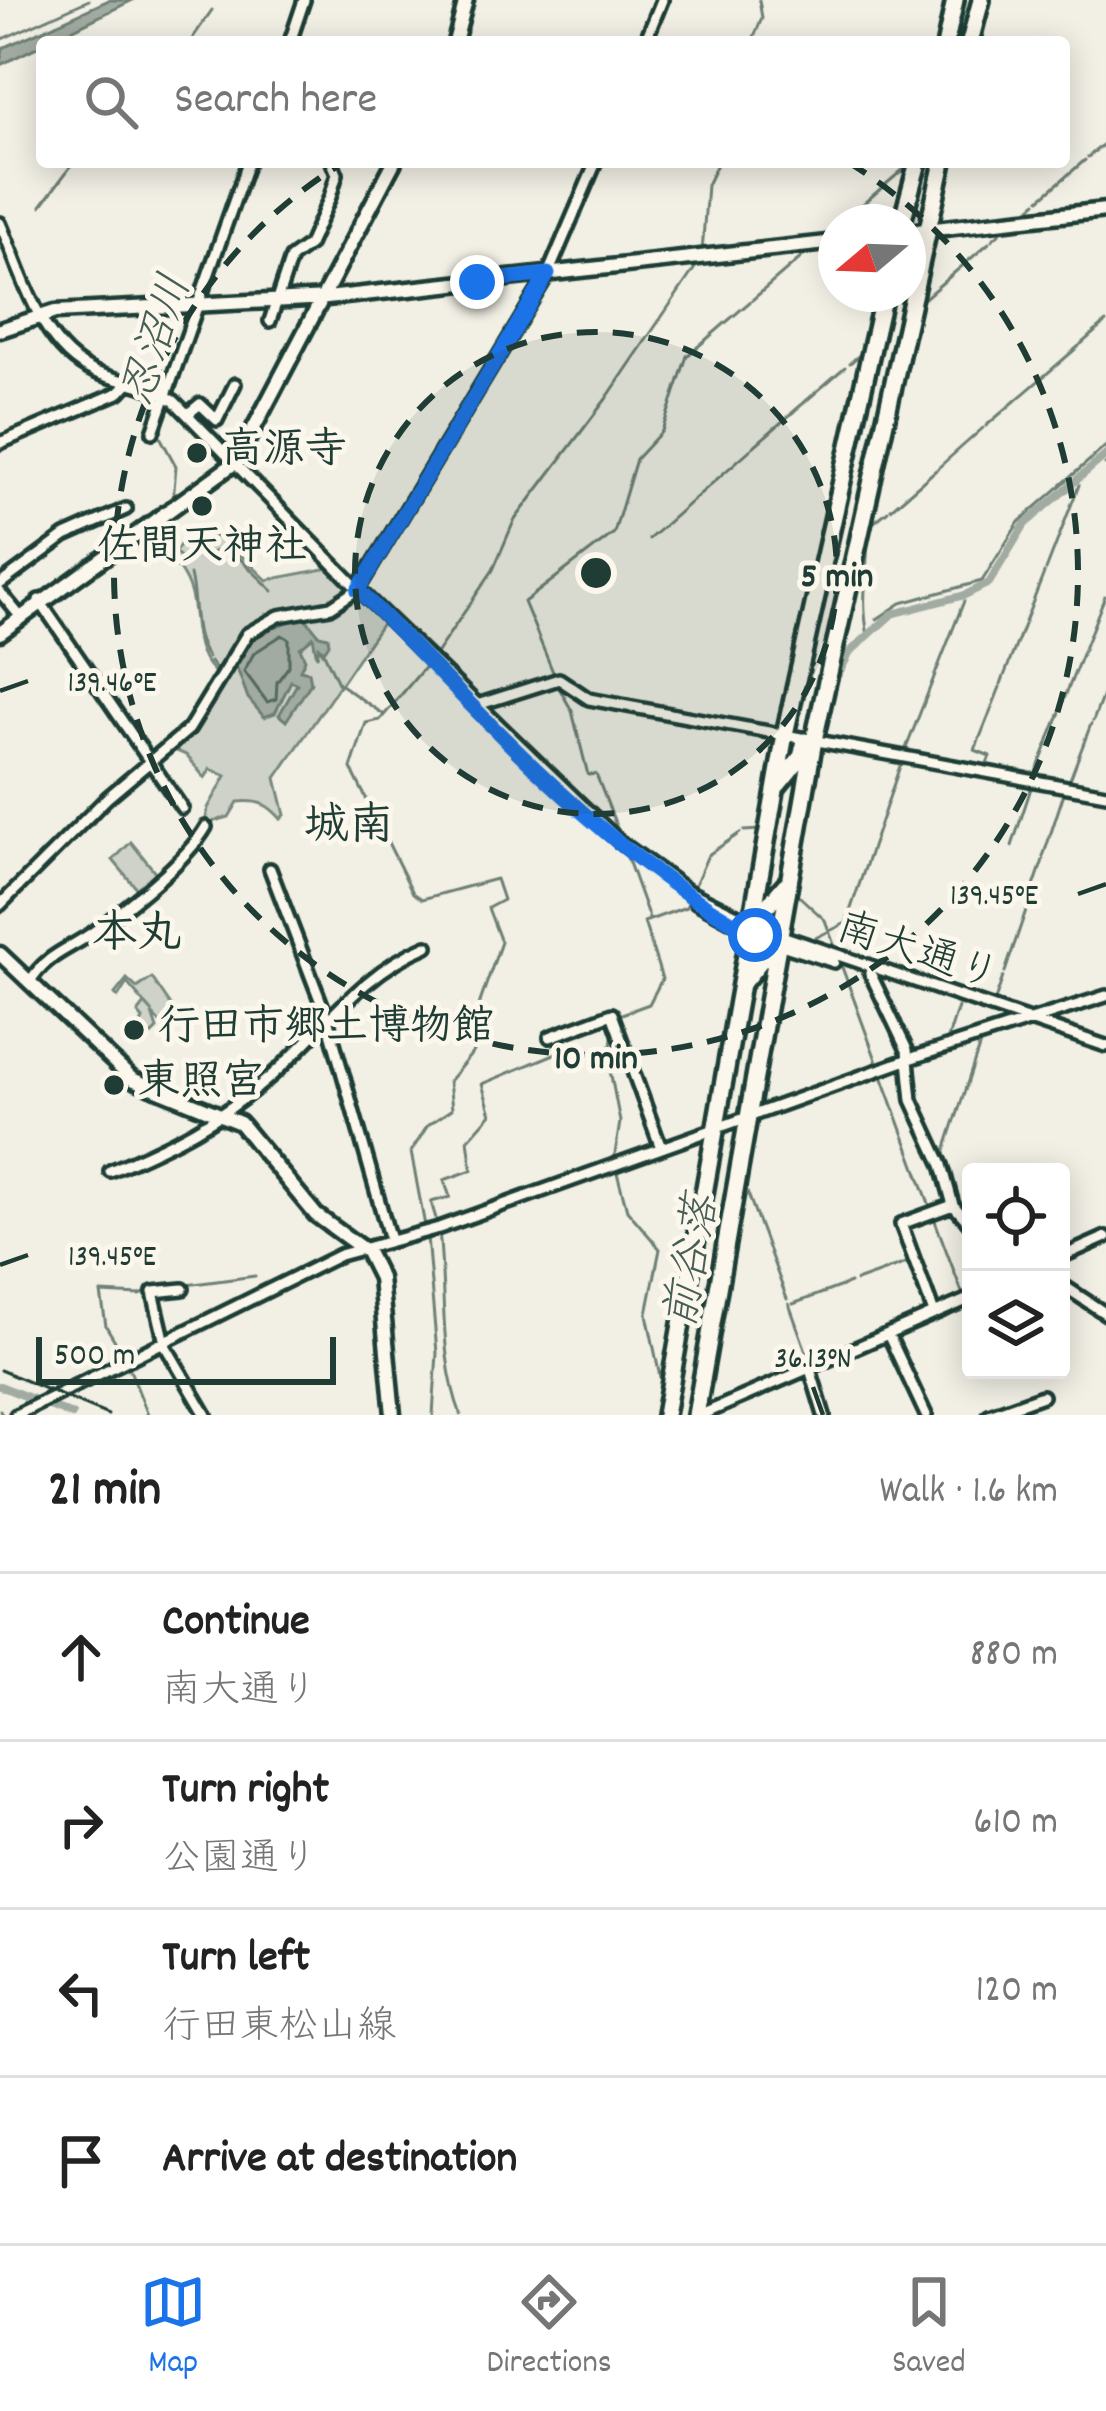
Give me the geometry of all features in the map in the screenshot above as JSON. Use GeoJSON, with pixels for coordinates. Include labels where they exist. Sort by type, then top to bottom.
{"type":"FeatureCollection","features":[{"type":"Feature","properties":{"kind":"highway"},"geometry":{"type":"LineString","coordinates":[[947,36],[955,0]]}},
{"type":"Feature","properties":{"kind":"highway"},"geometry":{"type":"LineString","coordinates":[[972,36],[981,0]]}},
{"type":"Feature","properties":{"kind":"highway"},"geometry":{"type":"LineString","coordinates":[[917,204],[918,168]]}},
{"type":"Feature","properties":{"kind":"highway"},"geometry":{"type":"LineString","coordinates":[[926,213],[939,190],[942,168]]}},
{"type":"Feature","properties":{"kind":"highway"},"geometry":{"type":"LineString","coordinates":[[698,1415],[741,988],[790,877],[810,633],[881,312]]}},
{"type":"Feature","properties":{"kind":"highway"},"geometry":{"type":"LineString","coordinates":[[668,1415],[708,1178],[731,1123],[728,1103],[754,1069],[771,805],[829,666],[901,355],[906,312]]}},
{"type":"Feature","properties":{"kind":"highway"},"geometry":{"type":"LineString","coordinates":[[874,349],[901,355]]}},
{"type":"Feature","properties":{"kind":"highway"},"geometry":{"type":"LineString","coordinates":[[810,633],[835,638]]}},
{"type":"Feature","properties":{"kind":"highway"},"geometry":{"type":"LineString","coordinates":[[764,934],[790,877]]}},
{"type":"Feature","properties":{"kind":"highway"},"geometry":{"type":"LineString","coordinates":[[668,1415],[677,1398],[693,1390],[702,1375]]}},
{"type":"Feature","properties":{"kind":"main road"},"geometry":{"type":"LineString","coordinates":[[457,36],[466,0]]}},
{"type":"Feature","properties":{"kind":"main road"},"geometry":{"type":"LineString","coordinates":[[0,634],[39,600],[236,462],[327,298],[391,168]]}},
{"type":"Feature","properties":{"kind":"main road"},"geometry":{"type":"LineString","coordinates":[[926,230],[1106,213]]}},
{"type":"Feature","properties":{"kind":"main road"},"geometry":{"type":"LineString","coordinates":[[0,330],[39,310],[327,298],[818,245]]}},
{"type":"Feature","properties":{"kind":"main road"},"geometry":{"type":"LineString","coordinates":[[0,954],[143,1087],[224,1113],[248,1131],[316,1215],[361,1247],[380,1278],[393,1415]]}},
{"type":"Feature","properties":{"kind":"street"},"geometry":{"type":"LineString","coordinates":[[292,36],[304,0]]}},
{"type":"Feature","properties":{"kind":"street"},"geometry":{"type":"LineString","coordinates":[[647,36],[662,0]]}},
{"type":"Feature","properties":{"kind":"street"},"geometry":{"type":"LineString","coordinates":[[153,432],[246,168]]}},
{"type":"Feature","properties":{"kind":"street"},"geometry":{"type":"LineString","coordinates":[[270,321],[281,301],[291,258],[309,245],[330,197],[334,168]]}},
{"type":"Feature","properties":{"kind":"street"},"geometry":{"type":"LineString","coordinates":[[0,905],[110,795],[190,729],[247,634],[280,616],[331,607],[358,590],[548,274],[593,168]]}},
{"type":"Feature","properties":{"kind":"street","name":"南大通り"},"geometry":{"type":"LineString","coordinates":[[0,210],[39,310]]}},
{"type":"Feature","properties":{"kind":"street","name":"南大通り"},"geometry":{"type":"LineString","coordinates":[[0,223],[39,310],[68,355],[92,370],[165,394],[546,774],[620,841],[692,896],[764,934],[1106,1048]]}},
{"type":"Feature","properties":{"kind":"street"},"geometry":{"type":"LineString","coordinates":[[0,443],[120,392],[130,380]]}},
{"type":"Feature","properties":{"kind":"street"},"geometry":{"type":"LineString","coordinates":[[188,414],[200,404],[217,419],[235,384]]}},
{"type":"Feature","properties":{"kind":"street"},"geometry":{"type":"LineString","coordinates":[[19,615],[0,588],[65,536],[126,509]]}},
{"type":"Feature","properties":{"kind":"street"},"geometry":{"type":"LineString","coordinates":[[39,600],[182,808]]}},
{"type":"Feature","properties":{"kind":"street"},"geometry":{"type":"LineString","coordinates":[[477,705],[556,679],[589,699],[1106,794]]}},
{"type":"Feature","properties":{"kind":"street"},"geometry":{"type":"LineString","coordinates":[[29,983],[46,958],[94,932],[192,848],[206,827]]}},
{"type":"Feature","properties":{"kind":"street"},"geometry":{"type":"LineString","coordinates":[[270,869],[327,1018],[390,1240]]}},
{"type":"Feature","properties":{"kind":"street"},"geometry":{"type":"LineString","coordinates":[[110,1171],[197,1134],[282,1066],[358,987],[427,946]]}},
{"type":"Feature","properties":{"kind":"street","name":"南大通り"},"geometry":{"type":"LineString","coordinates":[[841,961],[1106,1048]]}},
{"type":"Feature","properties":{"kind":"street"},"geometry":{"type":"LineString","coordinates":[[870,973],[909,1059],[909,1092],[942,1165],[953,1205],[962,1215]]}},
{"type":"Feature","properties":{"kind":"street"},"geometry":{"type":"LineString","coordinates":[[16,1415],[166,1343],[296,1272],[361,1247],[438,1228],[880,1069],[1106,996]]}},
{"type":"Feature","properties":{"kind":"street"},"geometry":{"type":"LineString","coordinates":[[1057,1030],[1052,1022],[1058,1011]]}},
{"type":"Feature","properties":{"kind":"street"},"geometry":{"type":"LineString","coordinates":[[550,1037],[612,1014],[661,1148]]}},
{"type":"Feature","properties":{"kind":"street"},"geometry":{"type":"LineString","coordinates":[[934,1313],[901,1224],[953,1205]]}},
{"type":"Feature","properties":{"kind":"street"},"geometry":{"type":"LineString","coordinates":[[1070,1253],[1106,1237]]}},
{"type":"Feature","properties":{"kind":"street"},"geometry":{"type":"LineString","coordinates":[[183,1289],[154,1292],[166,1343],[206,1415]]}},
{"type":"Feature","properties":{"kind":"street"},"geometry":{"type":"LineString","coordinates":[[1070,1290],[1106,1314]]}},
{"type":"Feature","properties":{"kind":"street"},"geometry":{"type":"LineString","coordinates":[[698,1415],[962,1302]]}},
{"type":"Feature","properties":{"kind":"street"},"geometry":{"type":"LineString","coordinates":[[888,1334],[926,1415]]}},
{"type":"Feature","properties":{"kind":"street"},"geometry":{"type":"LineString","coordinates":[[810,1369],[824,1415]]}},
{"type":"Feature","properties":{"kind":"street"},"geometry":{"type":"LineString","coordinates":[[989,1415],[1042,1396]]}},
{"type":"Feature","properties":{"kind":"shaded area"},"geometry":{"type":"Polygon","coordinates":[[[187,535],[223,538],[267,580],[329,568],[383,622],[276,778],[285,815],[281,819],[263,804],[238,802],[229,817],[205,824],[208,808],[226,776],[210,769],[205,778],[186,755],[174,750],[199,724],[223,679],[201,652],[190,591],[170,559],[187,535]]]}},
{"type":"Feature","properties":{"kind":"shaded area"},"geometry":{"type":"Polygon","coordinates":[[[131,842],[156,873],[137,889],[113,860],[131,842]]]}},
{"type":"Feature","properties":{"kind":"shaded area"},"geometry":{"type":"Polygon","coordinates":[[[152,978],[174,1010],[161,1024],[152,1014],[157,1029],[147,1039],[138,1031],[143,1019],[138,1013],[145,1004],[153,1013],[127,983],[118,997],[115,994],[127,979],[137,988],[152,978]]]}},
{"type":"Feature","properties":{"kind":"water"},"geometry":{"type":"Polygon","coordinates":[[[109,0],[133,0],[59,36],[36,36],[36,47],[0,65],[3,48],[109,0]]]}},
{"type":"Feature","properties":{"kind":"water"},"geometry":{"type":"Polygon","coordinates":[[[297,618],[306,619],[319,635],[328,637],[329,644],[323,653],[319,647],[317,657],[313,637],[300,648],[305,659],[300,670],[309,672],[311,683],[286,721],[279,715],[297,684],[291,681],[275,713],[264,717],[248,698],[234,660],[256,635],[297,618]]]}},
{"type":"Feature","properties":{"kind":"waterway"},"geometry":{"type":"LineString","coordinates":[[0,40],[89,0]]}},
{"type":"Feature","properties":{"kind":"waterway","name":"忍沼川"},"geometry":{"type":"LineString","coordinates":[[298,36],[309,0]]}},
{"type":"Feature","properties":{"kind":"waterway"},"geometry":{"type":"LineString","coordinates":[[754,36],[762,18],[759,0]]}},
{"type":"Feature","properties":{"kind":"waterway"},"geometry":{"type":"LineString","coordinates":[[194,36],[212,10]]}},
{"type":"Feature","properties":{"kind":"waterway"},"geometry":{"type":"LineString","coordinates":[[1088,157],[1106,142]]}},
{"type":"Feature","properties":{"kind":"waterway"},"geometry":{"type":"LineString","coordinates":[[1040,199],[1085,160]]}},
{"type":"Feature","properties":{"kind":"waterway"},"geometry":{"type":"LineString","coordinates":[[41,206],[70,168]]}},
{"type":"Feature","properties":{"kind":"waterway"},"geometry":{"type":"LineString","coordinates":[[702,253],[707,185],[715,168]]}},
{"type":"Feature","properties":{"kind":"waterway"},"geometry":{"type":"LineString","coordinates":[[863,204],[905,168]]}},
{"type":"Feature","properties":{"kind":"waterway","name":"忍沼川"},"geometry":{"type":"LineString","coordinates":[[205,299],[249,173]]}},
{"type":"Feature","properties":{"kind":"waterway"},"geometry":{"type":"LineString","coordinates":[[1023,214],[1037,202]]}},
{"type":"Feature","properties":{"kind":"waterway"},"geometry":{"type":"LineString","coordinates":[[992,240],[1001,232]]}},
{"type":"Feature","properties":{"kind":"waterway"},"geometry":{"type":"LineString","coordinates":[[926,297],[989,243]]}},
{"type":"Feature","properties":{"kind":"waterway"},"geometry":{"type":"LineString","coordinates":[[555,677],[524,602],[614,533],[636,459],[662,431],[687,356],[810,250]]}},
{"type":"Feature","properties":{"kind":"waterway"},"geometry":{"type":"LineString","coordinates":[[435,655],[493,570],[514,521],[606,399],[699,262]]}},
{"type":"Feature","properties":{"kind":"waterway"},"geometry":{"type":"LineString","coordinates":[[1081,344],[1106,322]]}},
{"type":"Feature","properties":{"kind":"waterway"},"geometry":{"type":"LineString","coordinates":[[986,426],[1079,346]]}},
{"type":"Feature","properties":{"kind":"waterway"},"geometry":{"type":"LineString","coordinates":[[850,363],[863,352]]}},
{"type":"Feature","properties":{"kind":"waterway"},"geometry":{"type":"LineString","coordinates":[[753,447],[845,367]]}},
{"type":"Feature","properties":{"kind":"waterway"},"geometry":{"type":"LineString","coordinates":[[938,468],[983,428]]}},
{"type":"Feature","properties":{"kind":"waterway","name":"忍沼川"},"geometry":{"type":"LineString","coordinates":[[158,433],[176,466],[173,502]]}},
{"type":"Feature","properties":{"kind":"waterway"},"geometry":{"type":"LineString","coordinates":[[877,619],[901,603],[982,581],[1019,522],[1106,446]]}},
{"type":"Feature","properties":{"kind":"waterway"},"geometry":{"type":"LineString","coordinates":[[649,539],[751,449]]}},
{"type":"Feature","properties":{"kind":"waterway","name":"前谷落"},"geometry":{"type":"LineString","coordinates":[[834,682],[850,652],[892,614],[965,595],[989,583],[1025,524],[1106,455]]}},
{"type":"Feature","properties":{"kind":"waterway"},"geometry":{"type":"LineString","coordinates":[[891,509],[936,470]]}},
{"type":"Feature","properties":{"kind":"waterway"},"geometry":{"type":"LineString","coordinates":[[1046,570],[1079,485]]}},
{"type":"Feature","properties":{"kind":"waterway"},"geometry":{"type":"LineString","coordinates":[[868,635],[868,527],[888,511]]}},
{"type":"Feature","properties":{"kind":"waterway","name":"忍沼川"},"geometry":{"type":"LineString","coordinates":[[168,517],[156,537],[185,561]]}},
{"type":"Feature","properties":{"kind":"waterway","name":"忍沼川"},"geometry":{"type":"LineString","coordinates":[[200,557],[228,547],[273,591]]}},
{"type":"Feature","properties":{"kind":"waterway"},"geometry":{"type":"LineString","coordinates":[[1001,684],[1044,573]]}},
{"type":"Feature","properties":{"kind":"waterway"},"geometry":{"type":"LineString","coordinates":[[190,575],[197,628],[208,658]]}},
{"type":"Feature","properties":{"kind":"waterway"},"geometry":{"type":"LineString","coordinates":[[1061,707],[1105,596]]}},
{"type":"Feature","properties":{"kind":"waterway"},"geometry":{"type":"LineString","coordinates":[[905,751],[964,601]]}},
{"type":"Feature","properties":{"kind":"waterway"},"geometry":{"type":"LineString","coordinates":[[322,649],[338,683],[383,714]]}},
{"type":"Feature","properties":{"kind":"waterway"},"geometry":{"type":"LineString","coordinates":[[210,662],[218,671]]}},
{"type":"Feature","properties":{"kind":"waterway"},"geometry":{"type":"LineString","coordinates":[[425,1226],[411,1152],[428,1125],[452,1109],[449,1081],[474,1051],[471,1028],[501,942],[488,908],[503,900],[496,879],[422,899],[413,893],[351,768],[366,723],[380,720],[428,663]]}},
{"type":"Feature","properties":{"kind":"waterway"},"geometry":{"type":"LineString","coordinates":[[558,686],[572,711],[588,775],[596,774],[619,833]]}},
{"type":"Feature","properties":{"kind":"waterway"},"geometry":{"type":"LineString","coordinates":[[986,766],[990,756],[975,750],[1000,687]]}},
{"type":"Feature","properties":{"kind":"waterway"},"geometry":{"type":"LineString","coordinates":[[1093,721],[1106,687]]}},
{"type":"Feature","properties":{"kind":"waterway"},"geometry":{"type":"LineString","coordinates":[[1035,775],[1060,712]]}},
{"type":"Feature","properties":{"kind":"waterway"},"geometry":{"type":"LineString","coordinates":[[1069,782],[1091,724]]}},
{"type":"Feature","properties":{"kind":"waterway","name":"前谷落"},"geometry":{"type":"LineString","coordinates":[[816,774],[820,750]]}},
{"type":"Feature","properties":{"kind":"waterway"},"geometry":{"type":"LineString","coordinates":[[811,940],[846,923],[902,760]]}},
{"type":"Feature","properties":{"kind":"waterway"},"geometry":{"type":"LineString","coordinates":[[1012,846],[1032,785]]}},
{"type":"Feature","properties":{"kind":"waterway"},"geometry":{"type":"LineString","coordinates":[[1043,857],[1065,790]]}},
{"type":"Feature","properties":{"kind":"waterway"},"geometry":{"type":"LineString","coordinates":[[92,825],[109,804]]}},
{"type":"Feature","properties":{"kind":"waterway"},"geometry":{"type":"LineString","coordinates":[[744,831],[760,830]]}},
{"type":"Feature","properties":{"kind":"waterway"},"geometry":{"type":"LineString","coordinates":[[694,887],[708,855],[740,833]]}},
{"type":"Feature","properties":{"kind":"waterway"},"geometry":{"type":"LineString","coordinates":[[627,857],[649,918]]}},
{"type":"Feature","properties":{"kind":"waterway"},"geometry":{"type":"LineString","coordinates":[[1005,972],[1043,860]]}},
{"type":"Feature","properties":{"kind":"waterway"},"geometry":{"type":"LineString","coordinates":[[619,1015],[649,1004],[662,979],[644,922],[686,907],[691,897]]}},
{"type":"Feature","properties":{"kind":"waterway"},"geometry":{"type":"LineString","coordinates":[[800,897],[825,920],[836,950]]}},
{"type":"Feature","properties":{"kind":"waterway"},"geometry":{"type":"LineString","coordinates":[[839,959],[931,1209]]}},
{"type":"Feature","properties":{"kind":"waterway"},"geometry":{"type":"LineString","coordinates":[[994,1003],[1003,977]]}},
{"type":"Feature","properties":{"kind":"waterway"},"geometry":{"type":"LineString","coordinates":[[947,1041],[958,1007]]}},
{"type":"Feature","properties":{"kind":"waterway"},"geometry":{"type":"LineString","coordinates":[[84,1022],[108,1045]]}},
{"type":"Feature","properties":{"kind":"waterway"},"geometry":{"type":"LineString","coordinates":[[613,1028],[609,1065],[620,1122],[614,1160]]}},
{"type":"Feature","properties":{"kind":"waterway"},"geometry":{"type":"LineString","coordinates":[[437,1222],[431,1202],[450,1197],[444,1180],[472,1170],[468,1140],[491,1114],[482,1084],[559,1052],[556,1041]]}},
{"type":"Feature","properties":{"kind":"waterway"},"geometry":{"type":"LineString","coordinates":[[956,1118],[981,1041]]}},
{"type":"Feature","properties":{"kind":"waterway"},"geometry":{"type":"LineString","coordinates":[[943,1157],[955,1120]]}},
{"type":"Feature","properties":{"kind":"waterway"},"geometry":{"type":"LineString","coordinates":[[616,1169],[627,1210],[660,1249],[647,1314],[660,1377]]}},
{"type":"Feature","properties":{"kind":"waterway"},"geometry":{"type":"LineString","coordinates":[[744,1183],[787,1299]]}},
{"type":"Feature","properties":{"kind":"waterway"},"geometry":{"type":"LineString","coordinates":[[934,1218],[962,1292]]}},
{"type":"Feature","properties":{"kind":"waterway"},"geometry":{"type":"LineString","coordinates":[[896,1224],[904,1247]]}},
{"type":"Feature","properties":{"kind":"waterway"},"geometry":{"type":"LineString","coordinates":[[439,1232],[446,1348],[461,1415]]}},
{"type":"Feature","properties":{"kind":"waterway"},"geometry":{"type":"LineString","coordinates":[[427,1237],[437,1353],[433,1415]]}},
{"type":"Feature","properties":{"kind":"waterway"},"geometry":{"type":"LineString","coordinates":[[856,1281],[909,1262]]}},
{"type":"Feature","properties":{"kind":"waterway"},"geometry":{"type":"LineString","coordinates":[[186,1285],[255,1276]]}},
{"type":"Feature","properties":{"kind":"waterway"},"geometry":{"type":"LineString","coordinates":[[793,1304],[850,1283]]}},
{"type":"Feature","properties":{"kind":"waterway"},"geometry":{"type":"LineString","coordinates":[[124,1356],[106,1326],[101,1293],[140,1295],[152,1290]]}},
{"type":"Feature","properties":{"kind":"waterway"},"geometry":{"type":"LineString","coordinates":[[789,1304],[810,1362]]}},
{"type":"Feature","properties":{"kind":"waterway"},"geometry":{"type":"LineString","coordinates":[[128,1365],[148,1415]]}},
{"type":"Feature","properties":{"kind":"waterway"},"geometry":{"type":"LineString","coordinates":[[0,1386],[72,1415]]}},
{"type":"Feature","properties":{"kind":"waterway"},"geometry":{"type":"LineString","coordinates":[[0,1410],[2,1415]]}},
{"type":"Feature","properties":{"kind":"railway"},"geometry":{"type":"LineString","coordinates":[[0,1370],[108,1415]]}},
{"type":"Feature","properties":{"kind":"place","name":"高源寺"},"geometry":{"type":"Point","coordinates":[197,453]}},
{"type":"Feature","properties":{"kind":"place","name":"佐間天神社"},"geometry":{"type":"Point","coordinates":[202,506]}},
{"type":"Feature","properties":{"kind":"place","name":"行田市郷土博物館"},"geometry":{"type":"Point","coordinates":[134,1030]}},
{"type":"Feature","properties":{"kind":"place","name":"東照宮"},"geometry":{"type":"Point","coordinates":[114,1085]}},
{"type":"Feature","properties":{"kind":"district","name":"城南"},"geometry":{"type":"Point","coordinates":[349,829]}},
{"type":"Feature","properties":{"kind":"district","name":"本丸"},"geometry":{"type":"Point","coordinates":[137,937]}},
{"type":"Feature","properties":{"kind":"route"},"geometry":{"type":"LineString","coordinates":[[477,282],[548,274],[358,590],[622,849],[671,886],[755,935]]}}]}
